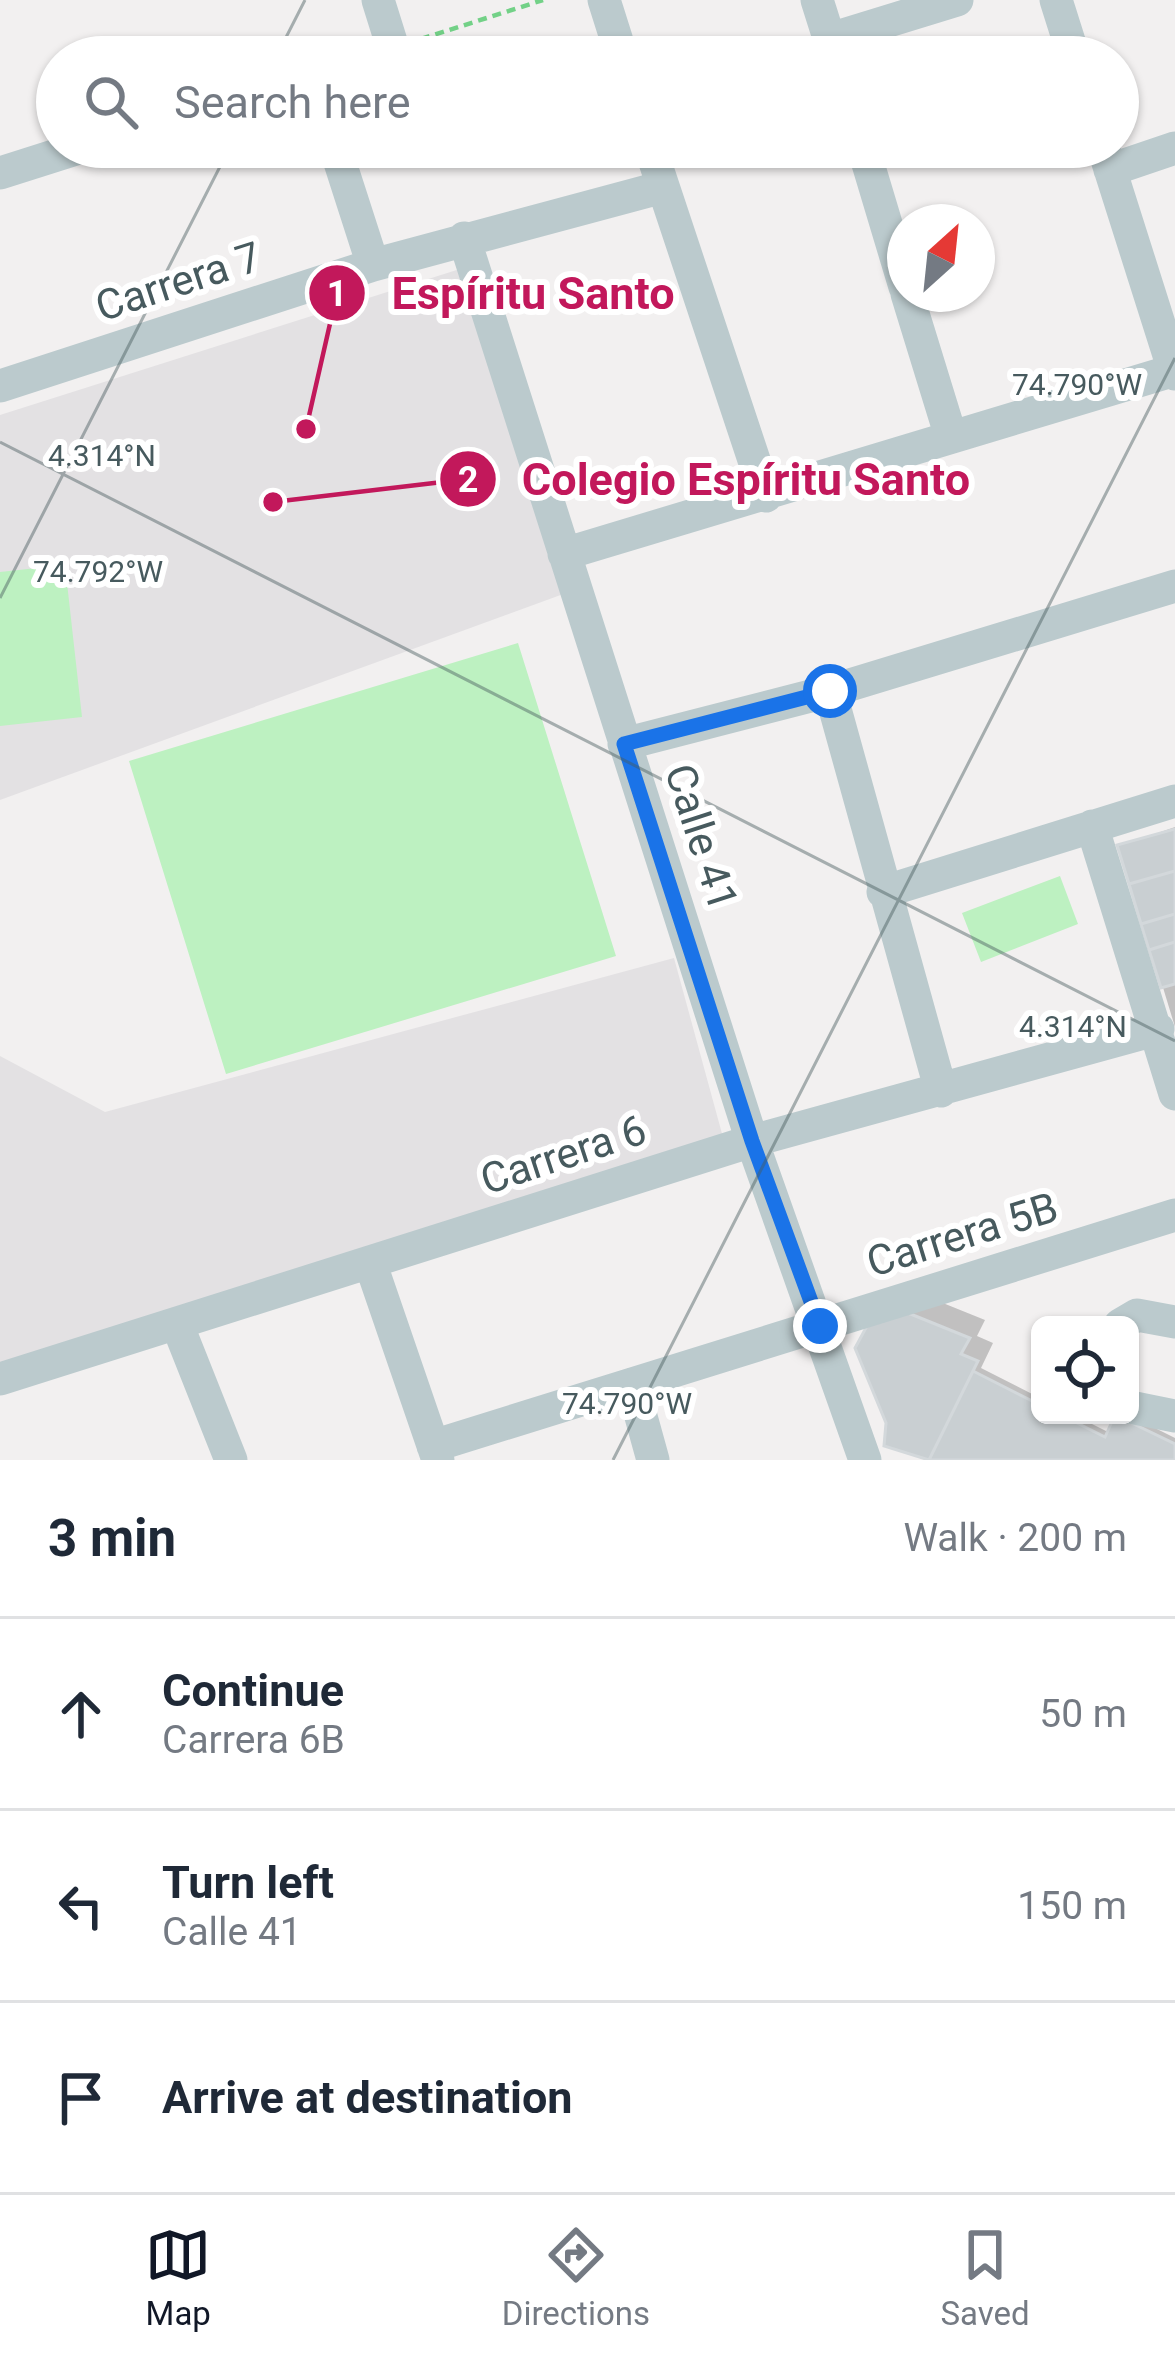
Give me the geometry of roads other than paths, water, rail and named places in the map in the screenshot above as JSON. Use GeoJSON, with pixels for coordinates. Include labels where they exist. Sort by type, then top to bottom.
{"type":"FeatureCollection","features":[{"type":"Feature","properties":{"kind":"street"},"geometry":{"type":"LineString","coordinates":[[378,0],[379,36]]}},
{"type":"Feature","properties":{"kind":"street"},"geometry":{"type":"LineString","coordinates":[[604,0],[615,36]]}},
{"type":"Feature","properties":{"kind":"street"},"geometry":{"type":"LineString","coordinates":[[817,0],[828,36]]}},
{"type":"Feature","properties":{"kind":"street"},"geometry":{"type":"LineString","coordinates":[[863,36],[957,0]]}},
{"type":"Feature","properties":{"kind":"street"},"geometry":{"type":"LineString","coordinates":[[1056,0],[1067,36]]}},
{"type":"Feature","properties":{"kind":"street"},"geometry":{"type":"LineString","coordinates":[[1139,153],[1175,148]]}},
{"type":"Feature","properties":{"kind":"street"},"geometry":{"type":"LineString","coordinates":[[0,173],[36,162]]}},
{"type":"Feature","properties":{"kind":"street"},"geometry":{"type":"LineString","coordinates":[[342,168],[373,265]]}},
{"type":"Feature","properties":{"kind":"street"},"geometry":{"type":"LineString","coordinates":[[657,168],[766,496]]}},
{"type":"Feature","properties":{"kind":"street"},"geometry":{"type":"LineString","coordinates":[[868,168],[887,228]]}},
{"type":"Feature","properties":{"kind":"street"},"geometry":{"type":"LineString","coordinates":[[564,554],[1175,372],[1109,168]]}},
{"type":"Feature","properties":{"kind":"street","name":"Carrera 7"},"geometry":{"type":"LineString","coordinates":[[0,386],[373,265],[663,187]]}},
{"type":"Feature","properties":{"kind":"street","name":"Calle 41"},"geometry":{"type":"LineString","coordinates":[[464,238],[752,1141],[866,1460]]}},
{"type":"Feature","properties":{"kind":"street"},"geometry":{"type":"LineString","coordinates":[[913,312],[951,437]]}},
{"type":"Feature","properties":{"kind":"street"},"geometry":{"type":"LineString","coordinates":[[624,744],[830,691],[1175,586]]}},
{"type":"Feature","properties":{"kind":"street"},"geometry":{"type":"LineString","coordinates":[[830,691],[941,1091]]}},
{"type":"Feature","properties":{"kind":"street"},"geometry":{"type":"LineString","coordinates":[[883,892],[1175,801]]}},
{"type":"Feature","properties":{"kind":"street"},"geometry":{"type":"LineString","coordinates":[[1093,826],[1175,1094]]}},
{"type":"Feature","properties":{"kind":"street","name":"Carrera 6"},"geometry":{"type":"LineString","coordinates":[[0,1378],[752,1141],[1158,1029]]}},
{"type":"Feature","properties":{"kind":"street","name":"Carrera 5B"},"geometry":{"type":"LineString","coordinates":[[435,1453],[632,1384],[1175,1215]]}},
{"type":"Feature","properties":{"kind":"street"},"geometry":{"type":"LineString","coordinates":[[370,1262],[435,1453]]}},
{"type":"Feature","properties":{"kind":"street"},"geometry":{"type":"LineString","coordinates":[[1135,1316],[1175,1322]]}},
{"type":"Feature","properties":{"kind":"street"},"geometry":{"type":"LineString","coordinates":[[177,1324],[231,1460]]}},
{"type":"Feature","properties":{"kind":"street"},"geometry":{"type":"LineString","coordinates":[[632,1384],[653,1460]]}},
{"type":"Feature","properties":{"kind":"street"},"geometry":{"type":"LineString","coordinates":[[1139,1409],[1175,1416]]}},
{"type":"Feature","properties":{"kind":"place","name":"Espíritu Santo"},"geometry":{"type":"Point","coordinates":[306,429]}},
{"type":"Feature","properties":{"kind":"place","name":"Colegio Espíritu Santo"},"geometry":{"type":"Point","coordinates":[273,502]}}]}
